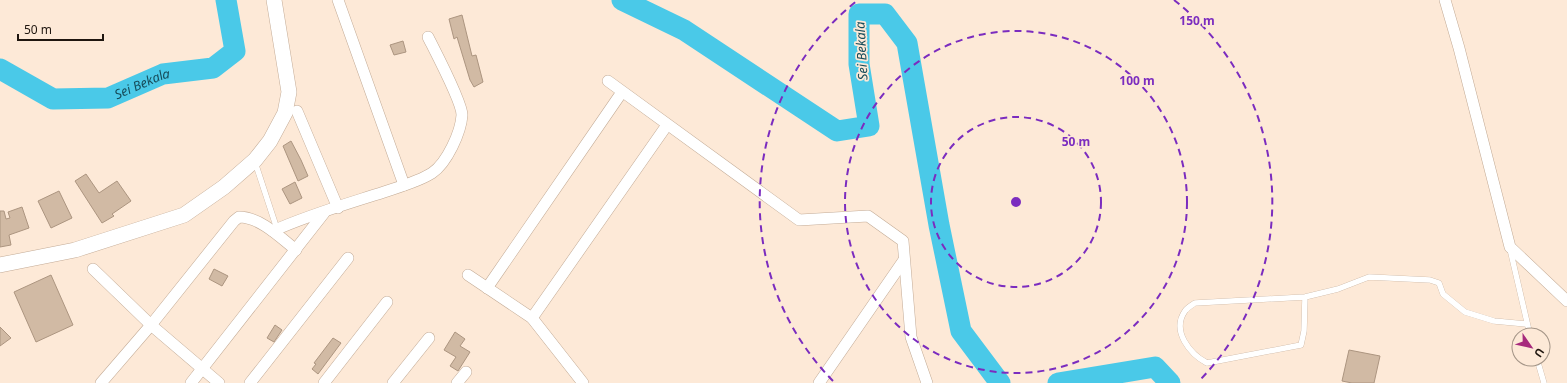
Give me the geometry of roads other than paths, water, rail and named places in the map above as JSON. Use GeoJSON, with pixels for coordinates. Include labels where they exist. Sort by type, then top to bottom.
{"type":"FeatureCollection","features":[{"type":"Feature","properties":{"kind":"main road"},"geometry":{"type":"LineString","coordinates":[[0,265],[75,250],[184,215],[224,187],[255,160],[270,141],[285,113],[289,92],[274,0]]}},
{"type":"Feature","properties":{"kind":"street"},"geometry":{"type":"LineString","coordinates":[[338,0],[404,185]]}},
{"type":"Feature","properties":{"kind":"street"},"geometry":{"type":"LineString","coordinates":[[1445,0],[1459,48],[1510,247],[1567,301]]}},
{"type":"Feature","properties":{"kind":"street"},"geometry":{"type":"LineString","coordinates":[[275,230],[404,185],[432,174],[440,167],[447,157],[459,130],[462,114],[458,99],[428,37]]}},
{"type":"Feature","properties":{"kind":"street"},"geometry":{"type":"LineString","coordinates":[[608,81],[799,220],[868,216],[903,241],[911,337],[927,383]]}},
{"type":"Feature","properties":{"kind":"street"},"geometry":{"type":"LineString","coordinates":[[487,288],[622,92]]}},
{"type":"Feature","properties":{"kind":"street"},"geometry":{"type":"LineString","coordinates":[[297,111],[338,208]]}},
{"type":"Feature","properties":{"kind":"street"},"geometry":{"type":"LineString","coordinates":[[532,318],[667,125]]}},
{"type":"Feature","properties":{"kind":"street"},"geometry":{"type":"LineString","coordinates":[[191,383],[296,250],[324,212]]}},
{"type":"Feature","properties":{"kind":"street"},"geometry":{"type":"LineString","coordinates":[[101,383],[234,221],[239,217],[251,219],[275,230],[296,250]]}},
{"type":"Feature","properties":{"kind":"street"},"geometry":{"type":"LineString","coordinates":[[250,383],[348,258]]}},
{"type":"Feature","properties":{"kind":"street"},"geometry":{"type":"LineString","coordinates":[[820,383],[904,260]]}},
{"type":"Feature","properties":{"kind":"street"},"geometry":{"type":"LineString","coordinates":[[93,269],[150,325],[219,383]]}},
{"type":"Feature","properties":{"kind":"street"},"geometry":{"type":"LineString","coordinates":[[468,275],[532,318],[583,383]]}},
{"type":"Feature","properties":{"kind":"street"},"geometry":{"type":"LineString","coordinates":[[324,383],[387,302]]}},
{"type":"Feature","properties":{"kind":"street"},"geometry":{"type":"LineString","coordinates":[[393,383],[429,338]]}},
{"type":"Feature","properties":{"kind":"street"},"geometry":{"type":"LineString","coordinates":[[457,383],[466,372]]}},
{"type":"Feature","properties":{"kind":"lane"},"geometry":{"type":"LineString","coordinates":[[255,160],[275,230]]}},
{"type":"Feature","properties":{"kind":"lane"},"geometry":{"type":"LineString","coordinates":[[1510,247],[1528,327]]}},
{"type":"Feature","properties":{"kind":"lane"},"geometry":{"type":"LineString","coordinates":[[1305,297],[1304,331],[1301,345],[1207,363],[1198,358],[1183,341],[1180,322],[1185,310],[1195,303],[1305,297],[1338,289],[1369,277],[1430,280],[1439,283],[1443,294],[1465,312],[1494,321],[1527,324]]}},
{"type":"Feature","properties":{"kind":"lane"},"geometry":{"type":"LineString","coordinates":[[1539,367],[1544,383]]}},
{"type":"Feature","properties":{"kind":"waterway","name":"Sei Bekala"},"geometry":{"type":"LineString","coordinates":[[0,69],[53,99],[108,98],[163,74],[213,68],[235,51],[226,0]]}},
{"type":"Feature","properties":{"kind":"waterway","name":"Sei Bekala"},"geometry":{"type":"LineString","coordinates":[[622,0],[684,30],[837,131],[869,126],[859,64],[859,14],[885,14],[907,43],[939,225],[961,331],[1000,383]]}},
{"type":"Feature","properties":{"kind":"waterway","name":"Sei Bekala"},"geometry":{"type":"LineString","coordinates":[[1058,383],[1155,367],[1170,383]]}}]}
